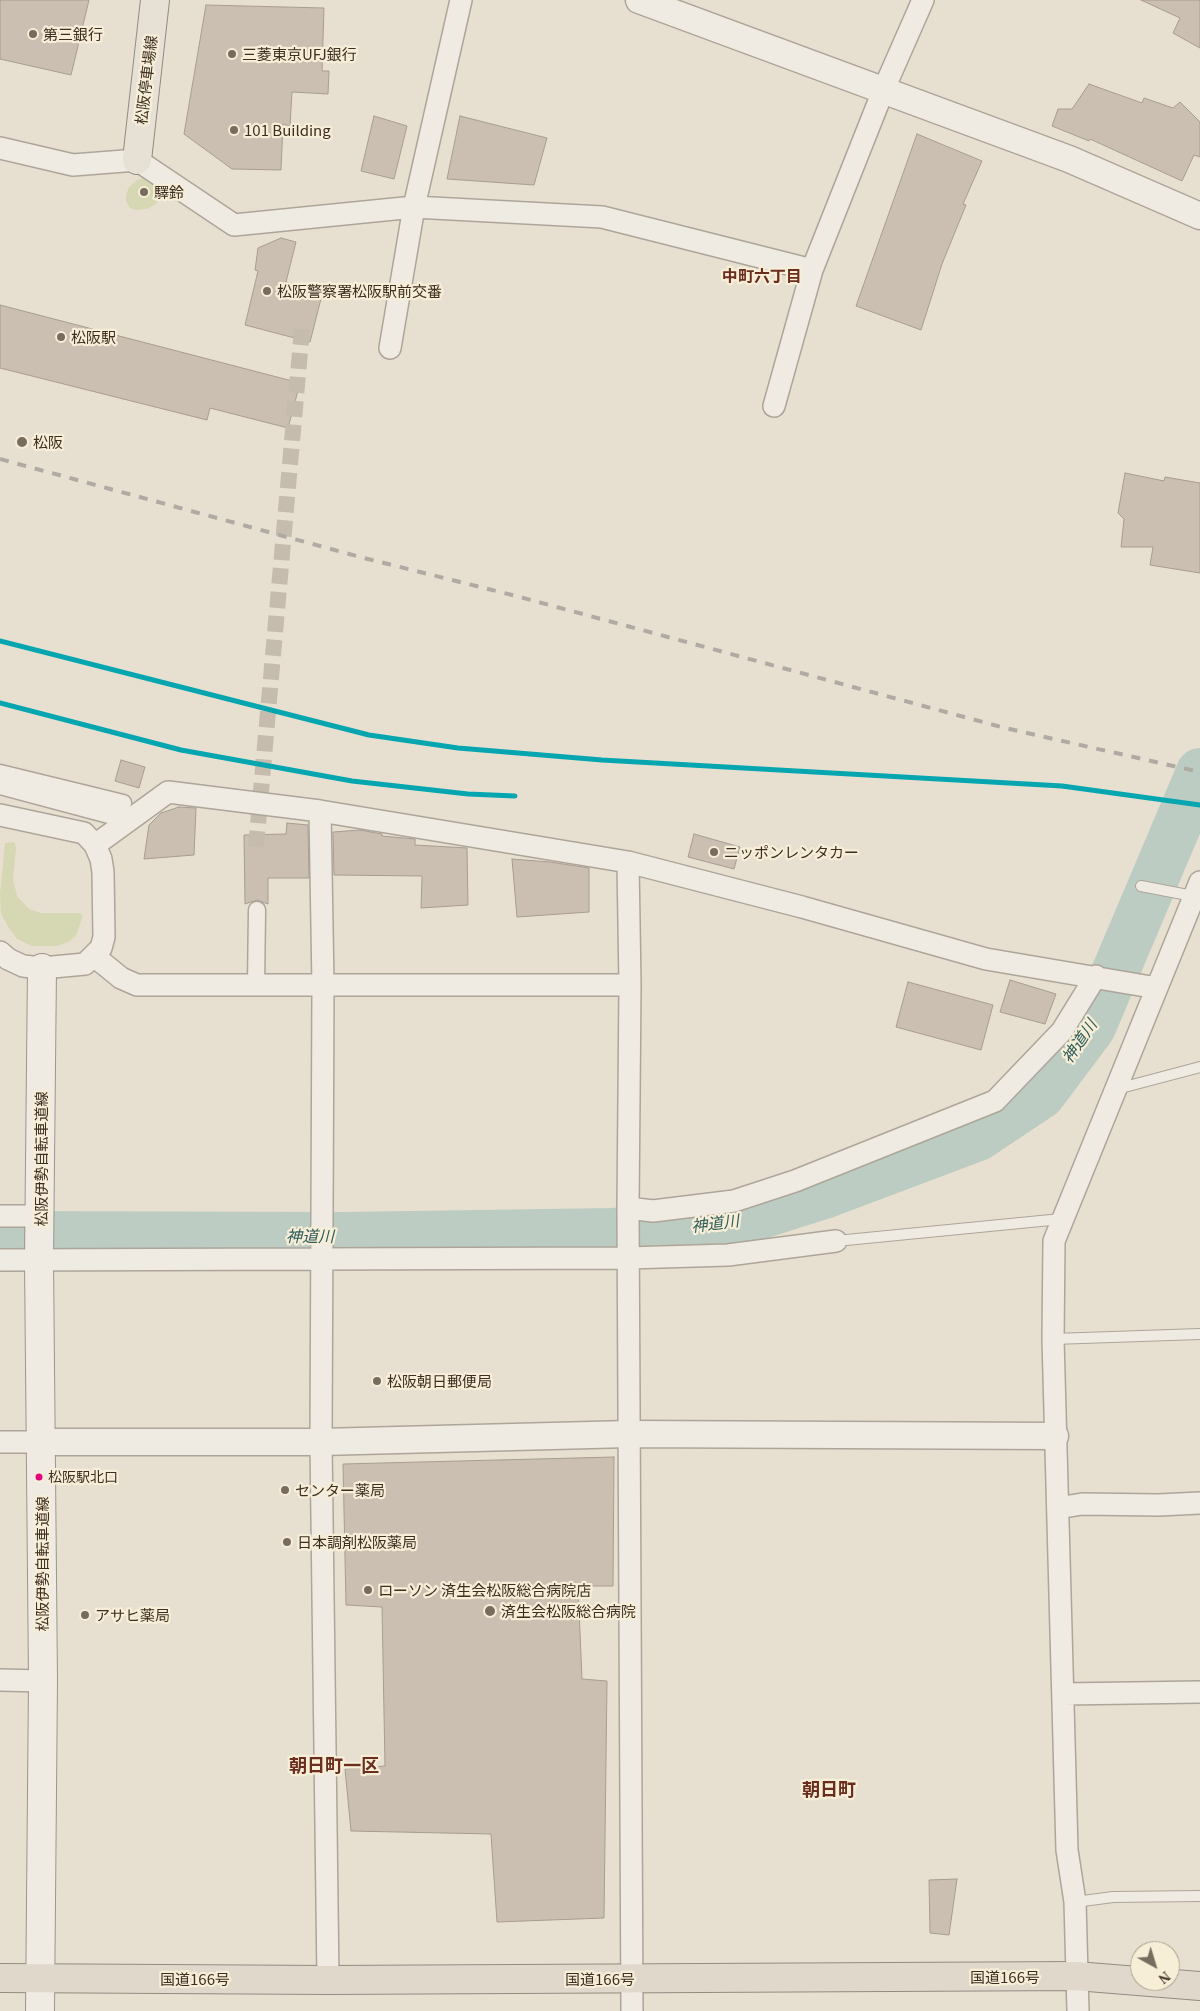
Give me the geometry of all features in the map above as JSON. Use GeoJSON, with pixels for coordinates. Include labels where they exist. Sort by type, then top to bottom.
{"type":"FeatureCollection","features":[{"type":"Feature","properties":{"kind":"highway","name":"国道166号"},"geometry":{"type":"LineString","coordinates":[[0,1978],[328,1980],[1076,1976],[1200,1986]]}},
{"type":"Feature","properties":{"kind":"main road","name":"松阪停車場線"},"geometry":{"type":"LineString","coordinates":[[137,160],[155,0]]}},
{"type":"Feature","properties":{"kind":"main road","name":"松阪伊勢自転車道線"},"geometry":{"type":"LineString","coordinates":[[40,2011],[42,1442],[39,1260],[41,1216],[42,968]]}},
{"type":"Feature","properties":{"kind":"street"},"geometry":{"type":"LineString","coordinates":[[390,348],[414,207],[461,0]]}},
{"type":"Feature","properties":{"kind":"street"},"geometry":{"type":"LineString","coordinates":[[639,0],[1069,159],[1200,216]]}},
{"type":"Feature","properties":{"kind":"street"},"geometry":{"type":"LineString","coordinates":[[774,406],[812,270],[883,91],[923,0]]}},
{"type":"Feature","properties":{"kind":"street"},"geometry":{"type":"LineString","coordinates":[[0,148],[73,166],[137,160],[234,225],[414,207],[602,217],[812,270]]}},
{"type":"Feature","properties":{"kind":"street"},"geometry":{"type":"LineString","coordinates":[[0,772],[124,803],[109,814],[0,786]]}},
{"type":"Feature","properties":{"kind":"street"},"geometry":{"type":"LineString","coordinates":[[95,845],[168,792],[320,811],[628,862],[802,907],[986,959],[1096,976],[1157,988]]}},
{"type":"Feature","properties":{"kind":"street"},"geometry":{"type":"LineString","coordinates":[[320,811],[323,986],[321,1442],[328,1980]]}},
{"type":"Feature","properties":{"kind":"street"},"geometry":{"type":"LineString","coordinates":[[0,815],[84,833],[95,845],[101,859],[103,872],[104,937],[100,948],[85,964],[42,968],[23,966],[8,959],[0,952]]}},
{"type":"Feature","properties":{"kind":"street"},"geometry":{"type":"LineString","coordinates":[[628,862],[630,984],[628,1214],[632,2011]]}},
{"type":"Feature","properties":{"kind":"street"},"geometry":{"type":"LineString","coordinates":[[1078,2011],[1075,1902],[1067,1850],[1055,1436],[1053,1339],[1054,1241],[1061,1219],[1117,1088],[1197,889]]}},
{"type":"Feature","properties":{"kind":"street"},"geometry":{"type":"LineString","coordinates":[[256,986],[257,910]]}},
{"type":"Feature","properties":{"kind":"street"},"geometry":{"type":"LineString","coordinates":[[94,956],[121,978],[137,985],[630,984]]}},
{"type":"Feature","properties":{"kind":"street"},"geometry":{"type":"LineString","coordinates":[[628,1214],[734,1200],[795,1181],[995,1101],[1062,1031],[1096,976]]}},
{"type":"Feature","properties":{"kind":"street"},"geometry":{"type":"LineString","coordinates":[[0,1216],[41,1216]]}},
{"type":"Feature","properties":{"kind":"street"},"geometry":{"type":"LineString","coordinates":[[0,1260],[322,1254],[629,1252],[728,1256],[836,1241]]}},
{"type":"Feature","properties":{"kind":"street"},"geometry":{"type":"LineString","coordinates":[[0,1442],[321,1442],[629,1434],[1055,1436]]}},
{"type":"Feature","properties":{"kind":"street"},"geometry":{"type":"LineString","coordinates":[[1058,1508],[1082,1504],[1159,1506],[1200,1503]]}},
{"type":"Feature","properties":{"kind":"street"},"geometry":{"type":"LineString","coordinates":[[0,1680],[42,1681]]}},
{"type":"Feature","properties":{"kind":"street"},"geometry":{"type":"LineString","coordinates":[[1063,1694],[1200,1692]]}},
{"type":"Feature","properties":{"kind":"lane"},"geometry":{"type":"LineString","coordinates":[[1141,886],[1197,889]]}},
{"type":"Feature","properties":{"kind":"lane"},"geometry":{"type":"LineString","coordinates":[[1117,1088],[1200,1067]]}},
{"type":"Feature","properties":{"kind":"lane"},"geometry":{"type":"LineString","coordinates":[[836,1241],[1061,1219]]}},
{"type":"Feature","properties":{"kind":"lane"},"geometry":{"type":"LineString","coordinates":[[1053,1339],[1200,1334]]}},
{"type":"Feature","properties":{"kind":"lane"},"geometry":{"type":"LineString","coordinates":[[1075,1902],[1113,1897],[1200,1896]]}},
{"type":"Feature","properties":{"kind":"green space"},"geometry":{"type":"Polygon","coordinates":[[[147,176],[157,182],[162,193],[156,204],[147,209],[136,210],[130,208],[126,201],[129,187],[137,180],[147,176]]]}},
{"type":"Feature","properties":{"kind":"green space"},"geometry":{"type":"Polygon","coordinates":[[[14,842],[16,848],[13,879],[17,896],[29,909],[41,913],[80,913],[83,916],[76,936],[68,942],[57,946],[32,946],[17,939],[1,914],[0,894],[5,843],[14,842]]]}},
{"type":"Feature","properties":{"kind":"building"},"geometry":{"type":"Polygon","coordinates":[[[0,0],[89,0],[71,75],[0,59],[0,0]]]}},
{"type":"Feature","properties":{"kind":"building"},"geometry":{"type":"Polygon","coordinates":[[[1141,0],[1200,0],[1200,48],[1173,33],[1180,18],[1141,0]]]}},
{"type":"Feature","properties":{"kind":"building"},"geometry":{"type":"Polygon","coordinates":[[[206,5],[324,8],[322,71],[329,71],[328,94],[292,92],[290,126],[283,124],[281,170],[232,169],[184,134],[206,5]]]}},
{"type":"Feature","properties":{"kind":"building"},"geometry":{"type":"Polygon","coordinates":[[[1089,84],[1142,103],[1144,98],[1173,108],[1180,102],[1200,122],[1200,157],[1194,155],[1182,181],[1090,139],[1089,141],[1052,126],[1058,109],[1072,109],[1089,84]]]}},
{"type":"Feature","properties":{"kind":"building"},"geometry":{"type":"Polygon","coordinates":[[[374,116],[407,126],[394,179],[361,171],[374,116]]]}},
{"type":"Feature","properties":{"kind":"building"},"geometry":{"type":"Polygon","coordinates":[[[460,116],[547,138],[534,185],[447,179],[460,116]]]}},
{"type":"Feature","properties":{"kind":"building"},"geometry":{"type":"Polygon","coordinates":[[[917,134],[982,161],[963,204],[966,205],[942,264],[921,330],[856,306],[917,134]]]}},
{"type":"Feature","properties":{"kind":"building"},"geometry":{"type":"Polygon","coordinates":[[[281,238],[296,242],[286,282],[323,291],[310,342],[245,325],[258,271],[255,270],[258,248],[281,238]]]}},
{"type":"Feature","properties":{"kind":"building","name":"松阪駅"},"geometry":{"type":"Polygon","coordinates":[[[0,305],[300,383],[288,428],[210,408],[207,420],[0,368],[0,305]]]}},
{"type":"Feature","properties":{"kind":"building"},"geometry":{"type":"Polygon","coordinates":[[[1125,473],[1164,481],[1165,477],[1200,483],[1200,573],[1150,565],[1153,547],[1121,547],[1124,519],[1118,513],[1125,473]]]}},
{"type":"Feature","properties":{"kind":"building"},"geometry":{"type":"Polygon","coordinates":[[[121,760],[145,767],[139,788],[115,781],[121,760]]]}},
{"type":"Feature","properties":{"kind":"building"},"geometry":{"type":"Polygon","coordinates":[[[179,807],[196,808],[194,855],[144,859],[149,825],[161,813],[179,807]]]}},
{"type":"Feature","properties":{"kind":"building"},"geometry":{"type":"Polygon","coordinates":[[[287,823],[308,825],[309,878],[268,878],[268,904],[257,900],[245,904],[244,835],[286,834],[287,823]]]}},
{"type":"Feature","properties":{"kind":"building"},"geometry":{"type":"Polygon","coordinates":[[[360,830],[382,834],[382,836],[415,839],[415,845],[467,848],[468,905],[421,908],[422,876],[334,875],[333,832],[360,830]]]}},
{"type":"Feature","properties":{"kind":"building","name":"ニッポンレンタカー"},"geometry":{"type":"Polygon","coordinates":[[[694,834],[740,847],[734,869],[688,857],[694,834]]]}},
{"type":"Feature","properties":{"kind":"building"},"geometry":{"type":"Polygon","coordinates":[[[512,859],[589,868],[589,912],[517,917],[512,859]]]}},
{"type":"Feature","properties":{"kind":"building"},"geometry":{"type":"Polygon","coordinates":[[[1010,980],[1056,994],[1045,1024],[1000,1012],[1010,980]]]}},
{"type":"Feature","properties":{"kind":"building"},"geometry":{"type":"Polygon","coordinates":[[[908,982],[993,1005],[981,1050],[896,1027],[908,982]]]}},
{"type":"Feature","properties":{"kind":"building"},"geometry":{"type":"Polygon","coordinates":[[[614,1457],[613,1586],[578,1586],[582,1679],[607,1681],[604,1918],[497,1922],[491,1834],[351,1831],[345,1769],[385,1766],[382,1607],[346,1605],[343,1464],[614,1457]]]}},
{"type":"Feature","properties":{"kind":"building"},"geometry":{"type":"Polygon","coordinates":[[[957,1879],[949,1935],[930,1933],[929,1880],[957,1879]]]}},
{"type":"Feature","properties":{"kind":"waterway","name":"神道川"},"geometry":{"type":"LineString","coordinates":[[0,1235],[343,1236],[612,1232],[733,1224],[824,1195],[978,1137],[1041,1095],[1092,1027],[1200,772]]}},
{"type":"Feature","properties":{"kind":"tunnel"},"geometry":{"type":"LineString","coordinates":[[256,847],[302,329]]}},
{"type":"Feature","properties":{"kind":"railway"},"geometry":{"type":"LineString","coordinates":[[0,459],[364,558],[516,596],[1005,728],[1200,772]]}},
{"type":"Feature","properties":{"kind":"transit line"},"geometry":{"type":"LineString","coordinates":[[0,641],[369,735],[458,748],[602,760],[1062,786],[1200,805]]}},
{"type":"Feature","properties":{"kind":"transit line"},"geometry":{"type":"LineString","coordinates":[[0,703],[181,750],[352,781],[468,794],[515,796]]}},
{"type":"Feature","properties":{"kind":"place","name":"第三銀行"},"geometry":{"type":"Point","coordinates":[33,34]}},
{"type":"Feature","properties":{"kind":"place","name":"三菱東京UFJ銀行"},"geometry":{"type":"Point","coordinates":[232,54]}},
{"type":"Feature","properties":{"kind":"place","name":"101 Building"},"geometry":{"type":"Point","coordinates":[234,130]}},
{"type":"Feature","properties":{"kind":"place","name":"驛鈴"},"geometry":{"type":"Point","coordinates":[144,192]}},
{"type":"Feature","properties":{"kind":"place","name":"松阪警察署松阪駅前交番"},"geometry":{"type":"Point","coordinates":[267,291]}},
{"type":"Feature","properties":{"kind":"place","name":"松阪駅"},"geometry":{"type":"Point","coordinates":[61,337]}},
{"type":"Feature","properties":{"kind":"place","name":"松阪"},"geometry":{"type":"Point","coordinates":[22,442]}},
{"type":"Feature","properties":{"kind":"place","name":"ニッポンレンタカー"},"geometry":{"type":"Point","coordinates":[714,852]}},
{"type":"Feature","properties":{"kind":"place","name":"松阪朝日郵便局"},"geometry":{"type":"Point","coordinates":[377,1381]}},
{"type":"Feature","properties":{"kind":"place","name":"松阪駅北口"},"geometry":{"type":"Point","coordinates":[39,1477]}},
{"type":"Feature","properties":{"kind":"place","name":"センター薬局"},"geometry":{"type":"Point","coordinates":[285,1490]}},
{"type":"Feature","properties":{"kind":"place","name":"日本調剤松阪薬局"},"geometry":{"type":"Point","coordinates":[287,1542]}},
{"type":"Feature","properties":{"kind":"place","name":"ローソン 済生会松阪総合病院店"},"geometry":{"type":"Point","coordinates":[368,1590]}},
{"type":"Feature","properties":{"kind":"place","name":"済生会松阪総合病院"},"geometry":{"type":"Point","coordinates":[490,1611]}},
{"type":"Feature","properties":{"kind":"place","name":"アサヒ薬局"},"geometry":{"type":"Point","coordinates":[85,1615]}},
{"type":"Feature","properties":{"kind":"district","name":"中町六丁目"},"geometry":{"type":"Point","coordinates":[762,276]}},
{"type":"Feature","properties":{"kind":"district","name":"朝日町一区"},"geometry":{"type":"Point","coordinates":[334,1765]}},
{"type":"Feature","properties":{"kind":"district","name":"朝日町"},"geometry":{"type":"Point","coordinates":[829,1789]}}]}
